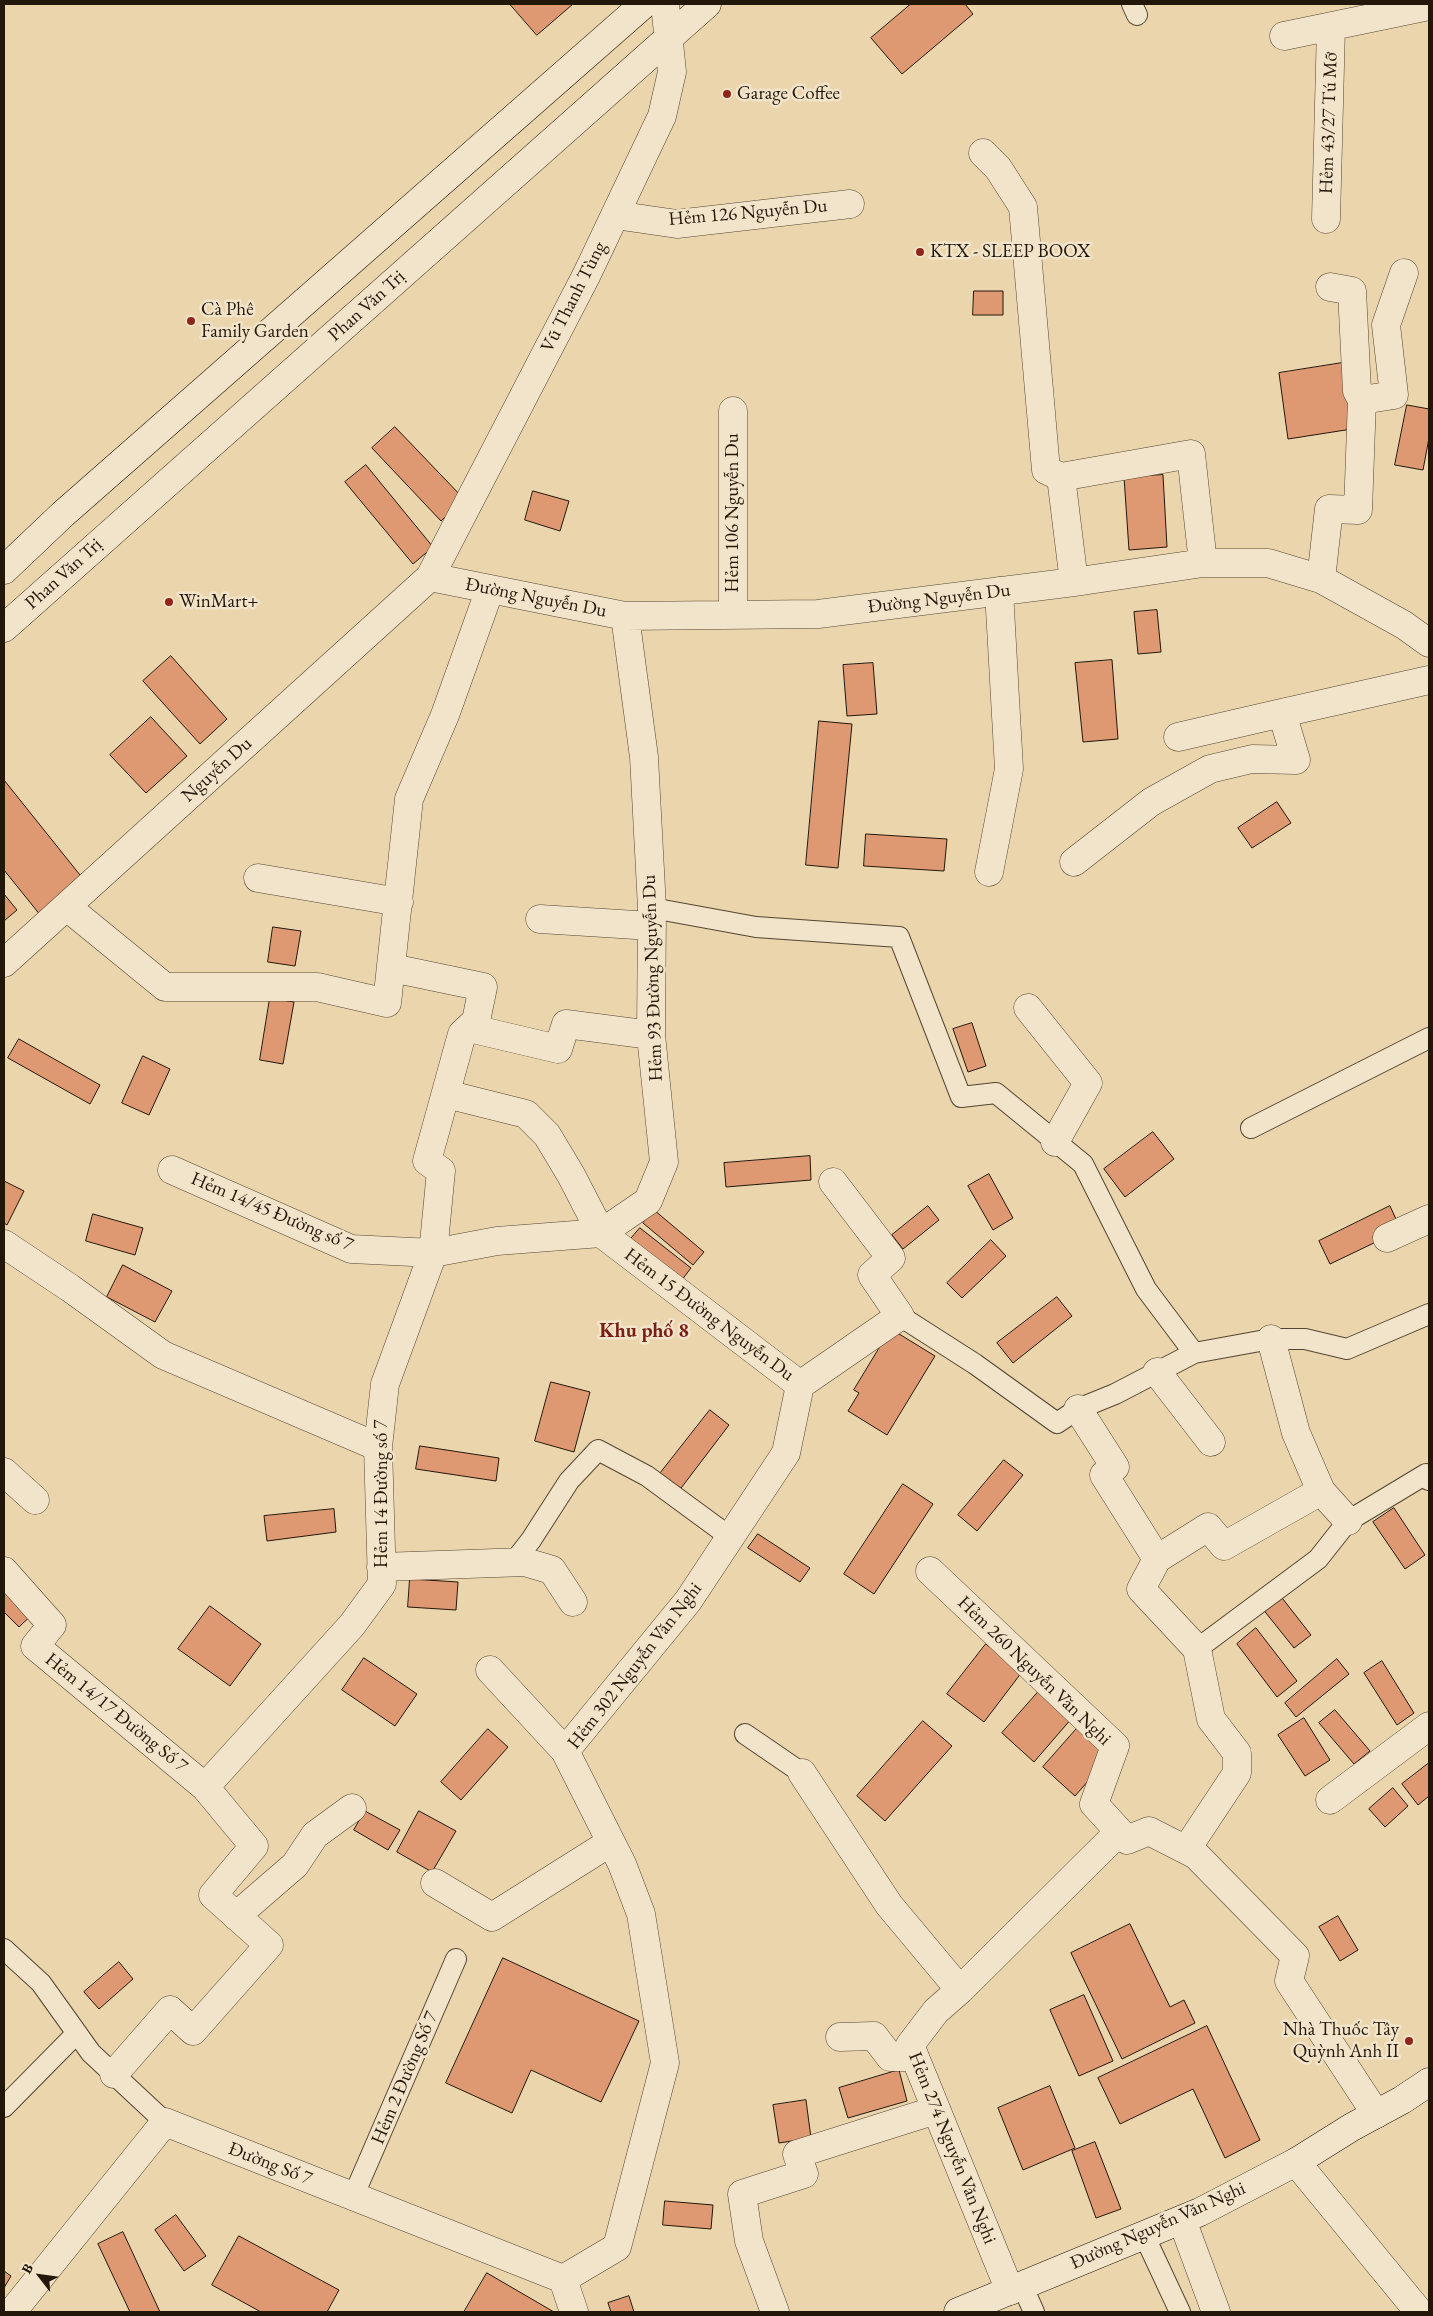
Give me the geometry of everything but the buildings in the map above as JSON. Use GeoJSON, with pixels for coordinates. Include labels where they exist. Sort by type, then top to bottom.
{"type":"FeatureCollection","features":[{"type":"Feature","properties":{"kind":"street"},"geometry":{"type":"LineString","coordinates":[[4,570],[63,514],[644,4]]}},
{"type":"Feature","properties":{"kind":"street","name":"Vũ Thanh Tùng"},"geometry":{"type":"LineString","coordinates":[[430,577],[587,274],[662,116],[672,72],[670,37],[665,4]]}},
{"type":"Feature","properties":{"kind":"street","name":"Phan Văn Trị"},"geometry":{"type":"LineString","coordinates":[[4,628],[707,4]]}},
{"type":"Feature","properties":{"kind":"street"},"geometry":{"type":"LineString","coordinates":[[1284,36],[1429,6]]}},
{"type":"Feature","properties":{"kind":"street","name":"Hẻm 43/27 Tú Mỡ"},"geometry":{"type":"LineString","coordinates":[[1326,219],[1331,27]]}},
{"type":"Feature","properties":{"kind":"street"},"geometry":{"type":"LineString","coordinates":[[983,153],[998,168],[1023,207],[1046,470],[1061,477],[1191,454],[1203,563]]}},
{"type":"Feature","properties":{"kind":"street","name":"Hẻm 126 Nguyễn Du"},"geometry":{"type":"LineString","coordinates":[[615,215],[677,224],[850,204]]}},
{"type":"Feature","properties":{"kind":"street"},"geometry":{"type":"LineString","coordinates":[[1362,400],[1394,395],[1386,324],[1404,273]]}},
{"type":"Feature","properties":{"kind":"street"},"geometry":{"type":"LineString","coordinates":[[1321,579],[1329,510],[1358,510],[1362,400],[1357,391],[1352,292],[1330,287]]}},
{"type":"Feature","properties":{"kind":"street","name":"Hẻm 106 Nguyễn Du"},"geometry":{"type":"LineString","coordinates":[[733,411],[733,615]]}},
{"type":"Feature","properties":{"kind":"street"},"geometry":{"type":"LineString","coordinates":[[1061,477],[1074,582]]}},
{"type":"Feature","properties":{"kind":"street","name":"Đường Nguyễn Du"},"geometry":{"type":"LineString","coordinates":[[430,577],[624,616],[818,614],[1074,582],[1203,563],[1268,563],[1321,579],[1404,625],[1429,643]]}},
{"type":"Feature","properties":{"kind":"street","name":"Nguyễn Du"},"geometry":{"type":"LineString","coordinates":[[4,963],[430,577]]}},
{"type":"Feature","properties":{"kind":"street"},"geometry":{"type":"LineString","coordinates":[[67,907],[165,987],[317,987],[387,1003],[409,799],[445,715],[490,589]]}},
{"type":"Feature","properties":{"kind":"street"},"geometry":{"type":"LineString","coordinates":[[988,872],[1009,769],[999,591]]}},
{"type":"Feature","properties":{"kind":"street","name":"Hẻm 93 Đường Nguyễn Du"},"geometry":{"type":"LineString","coordinates":[[433,1253],[497,1241],[601,1233],[648,1201],[664,1162],[651,1035],[652,917],[644,757],[624,616]]}},
{"type":"Feature","properties":{"kind":"street"},"geometry":{"type":"LineString","coordinates":[[1178,737],[1429,680]]}},
{"type":"Feature","properties":{"kind":"street"},"geometry":{"type":"LineString","coordinates":[[1074,862],[1151,802],[1210,769],[1252,759],[1296,760],[1282,713]]}},
{"type":"Feature","properties":{"kind":"street"},"geometry":{"type":"LineString","coordinates":[[258,878],[399,902]]}},
{"type":"Feature","properties":{"kind":"street"},"geometry":{"type":"LineString","coordinates":[[540,919],[652,917]]}},
{"type":"Feature","properties":{"kind":"street","name":"Hẻm 14 Đường số 7"},"geometry":{"type":"LineString","coordinates":[[205,1787],[352,1625],[382,1584],[378,1447],[385,1384],[433,1253],[441,1171],[427,1161],[462,1034],[476,1022],[483,987],[392,968]]}},
{"type":"Feature","properties":{"kind":"street"},"geometry":{"type":"LineString","coordinates":[[1028,1008],[1088,1083],[1056,1142]]}},
{"type":"Feature","properties":{"kind":"street"},"geometry":{"type":"LineString","coordinates":[[469,1028],[558,1049],[566,1024],[651,1035]]}},
{"type":"Feature","properties":{"kind":"street"},"geometry":{"type":"LineString","coordinates":[[446,1094],[526,1114],[547,1135],[571,1175],[601,1233]]}},
{"type":"Feature","properties":{"kind":"street","name":"Hẻm 14/45 Đường số 7"},"geometry":{"type":"LineString","coordinates":[[172,1170],[351,1249],[433,1253]]}},
{"type":"Feature","properties":{"kind":"street"},"geometry":{"type":"LineString","coordinates":[[833,1182],[892,1258],[872,1276],[900,1316]]}},
{"type":"Feature","properties":{"kind":"street"},"geometry":{"type":"LineString","coordinates":[[1387,1238],[1429,1219]]}},
{"type":"Feature","properties":{"kind":"street","name":"Hẻm 15 Đường Nguyễn Du"},"geometry":{"type":"LineString","coordinates":[[601,1233],[800,1385],[900,1316]]}},
{"type":"Feature","properties":{"kind":"street"},"geometry":{"type":"LineString","coordinates":[[4,1244],[70,1288],[163,1356],[378,1447]]}},
{"type":"Feature","properties":{"kind":"street"},"geometry":{"type":"LineString","coordinates":[[1271,1339],[1296,1433],[1321,1491],[1348,1522]]}},
{"type":"Feature","properties":{"kind":"street"},"geometry":{"type":"LineString","coordinates":[[1157,1372],[1211,1442]]}},
{"type":"Feature","properties":{"kind":"street","name":"Hẻm 302 Nguyễn Văn Nghi"},"geometry":{"type":"LineString","coordinates":[[563,2279],[617,2247],[665,2063],[641,1914],[622,1864],[565,1751],[688,1600],[786,1453],[800,1385]]}},
{"type":"Feature","properties":{"kind":"street"},"geometry":{"type":"LineString","coordinates":[[1078,1409],[1115,1467],[1104,1476],[1157,1559]]}},
{"type":"Feature","properties":{"kind":"street"},"geometry":{"type":"LineString","coordinates":[[4,1472],[35,1500]]}},
{"type":"Feature","properties":{"kind":"street"},"geometry":{"type":"LineString","coordinates":[[1186,1850],[1237,1773],[1237,1752],[1211,1719],[1197,1649],[1141,1589],[1157,1559],[1208,1526],[1224,1546],[1321,1491]]}},
{"type":"Feature","properties":{"kind":"street"},"geometry":{"type":"LineString","coordinates":[[381,1567],[525,1562],[552,1570],[573,1602]]}},
{"type":"Feature","properties":{"kind":"street","name":"Hẻm 14/17 Đường Số 7"},"geometry":{"type":"LineString","coordinates":[[4,1571],[52,1625],[34,1646],[205,1787]]}},
{"type":"Feature","properties":{"kind":"street","name":"Hẻm 260 Nguyễn Văn Nghi"},"geometry":{"type":"LineString","coordinates":[[930,1571],[1115,1746],[1094,1804],[1119,1832]]}},
{"type":"Feature","properties":{"kind":"street"},"geometry":{"type":"LineString","coordinates":[[490,1670],[565,1751]]}},
{"type":"Feature","properties":{"kind":"street"},"geometry":{"type":"LineString","coordinates":[[1330,1800],[1429,1726]]}},
{"type":"Feature","properties":{"kind":"street"},"geometry":{"type":"LineString","coordinates":[[802,1774],[889,1905],[960,1990],[1119,1832],[1127,1840],[1149,1831],[1196,1855],[1295,1956],[1288,1981],[1376,2114]]}},
{"type":"Feature","properties":{"kind":"street"},"geometry":{"type":"LineString","coordinates":[[114,2074],[170,2010],[192,2031],[269,1945],[213,1895],[254,1846],[205,1787]]}},
{"type":"Feature","properties":{"kind":"street"},"geometry":{"type":"LineString","coordinates":[[236,1916],[295,1865],[315,1835],[352,1808]]}},
{"type":"Feature","properties":{"kind":"street"},"geometry":{"type":"LineString","coordinates":[[435,1883],[492,1917],[611,1842]]}},
{"type":"Feature","properties":{"kind":"street","name":"Hẻm 274 Nguyễn Văn Nghi"},"geometry":{"type":"LineString","coordinates":[[960,1990],[936,2011],[910,2046],[936,2110],[1016,2288]]}},
{"type":"Feature","properties":{"kind":"street"},"geometry":{"type":"LineString","coordinates":[[840,2037],[874,2036],[890,2057],[914,2057]]}},
{"type":"Feature","properties":{"kind":"street","name":"Đường Nguyễn Văn Nghi"},"geometry":{"type":"LineString","coordinates":[[958,2312],[1182,2220],[1296,2162],[1429,2082]]}},
{"type":"Feature","properties":{"kind":"street"},"geometry":{"type":"LineString","coordinates":[[775,2312],[749,2241],[742,2194],[804,2174],[797,2154],[936,2110]]}},
{"type":"Feature","properties":{"kind":"street"},"geometry":{"type":"LineString","coordinates":[[12,2312],[164,2122]]}},
{"type":"Feature","properties":{"kind":"street","name":"Đường Số 7"},"geometry":{"type":"LineString","coordinates":[[164,2122],[563,2279]]}},
{"type":"Feature","properties":{"kind":"street"},"geometry":{"type":"LineString","coordinates":[[1296,2162],[1419,2312]]}},
{"type":"Feature","properties":{"kind":"street"},"geometry":{"type":"LineString","coordinates":[[1182,2220],[1216,2312]]}},
{"type":"Feature","properties":{"kind":"street"},"geometry":{"type":"LineString","coordinates":[[563,2279],[574,2312]]}},
{"type":"Feature","properties":{"kind":"lane"},"geometry":{"type":"LineString","coordinates":[[652,917],[756,927],[899,937],[961,1097],[996,1093],[1083,1164],[1146,1289],[1194,1353]]}},
{"type":"Feature","properties":{"kind":"lane"},"geometry":{"type":"LineString","coordinates":[[1251,1128],[1429,1038]]}},
{"type":"Feature","properties":{"kind":"lane"},"geometry":{"type":"LineString","coordinates":[[900,1316],[975,1364],[1057,1423],[1078,1409],[1115,1394],[1194,1353],[1271,1339],[1305,1339],[1347,1349],[1429,1314]]}},
{"type":"Feature","properties":{"kind":"lane"},"geometry":{"type":"LineString","coordinates":[[512,1563],[531,1540],[569,1481],[598,1450],[647,1476],[730,1537]]}},
{"type":"Feature","properties":{"kind":"lane"},"geometry":{"type":"LineString","coordinates":[[1197,1649],[1318,1559],[1348,1522],[1426,1474],[1429,1480]]}},
{"type":"Feature","properties":{"kind":"lane"},"geometry":{"type":"LineString","coordinates":[[745,1734],[802,1774]]}},
{"type":"Feature","properties":{"kind":"lane","name":"Đường Số 7"},"geometry":{"type":"LineString","coordinates":[[4,1949],[41,1983],[91,2053],[164,2122]]}},
{"type":"Feature","properties":{"kind":"lane","name":"Hẻm 2 Đường Số 7"},"geometry":{"type":"LineString","coordinates":[[353,2197],[456,1960]]}},
{"type":"Feature","properties":{"kind":"lane"},"geometry":{"type":"LineString","coordinates":[[4,2107],[77,2033]]}},
{"type":"Feature","properties":{"kind":"lane"},"geometry":{"type":"LineString","coordinates":[[1144,2235],[1180,2312]]}},
{"type":"Feature","properties":{"kind":"lane"},"geometry":{"type":"LineString","coordinates":[[1016,2288],[1034,2312]]}},
{"type":"Feature","properties":{"kind":"place","name":"Garage Coffee"},"geometry":{"type":"Point","coordinates":[727,94]}},
{"type":"Feature","properties":{"kind":"place","name":"KTX - SLEEP BOOX"},"geometry":{"type":"Point","coordinates":[920,252]}},
{"type":"Feature","properties":{"kind":"place","name":"Cà Phê Family Garden"},"geometry":{"type":"Point","coordinates":[191,321]}},
{"type":"Feature","properties":{"kind":"place","name":"WinMart+"},"geometry":{"type":"Point","coordinates":[169,602]}},
{"type":"Feature","properties":{"kind":"place","name":"Nhà Thuốc Tây Quỳnh Anh II"},"geometry":{"type":"Point","coordinates":[1409,2041]}},
{"type":"Feature","properties":{"kind":"district","name":"Khu phố 8"},"geometry":{"type":"Point","coordinates":[644,1332]}}]}
